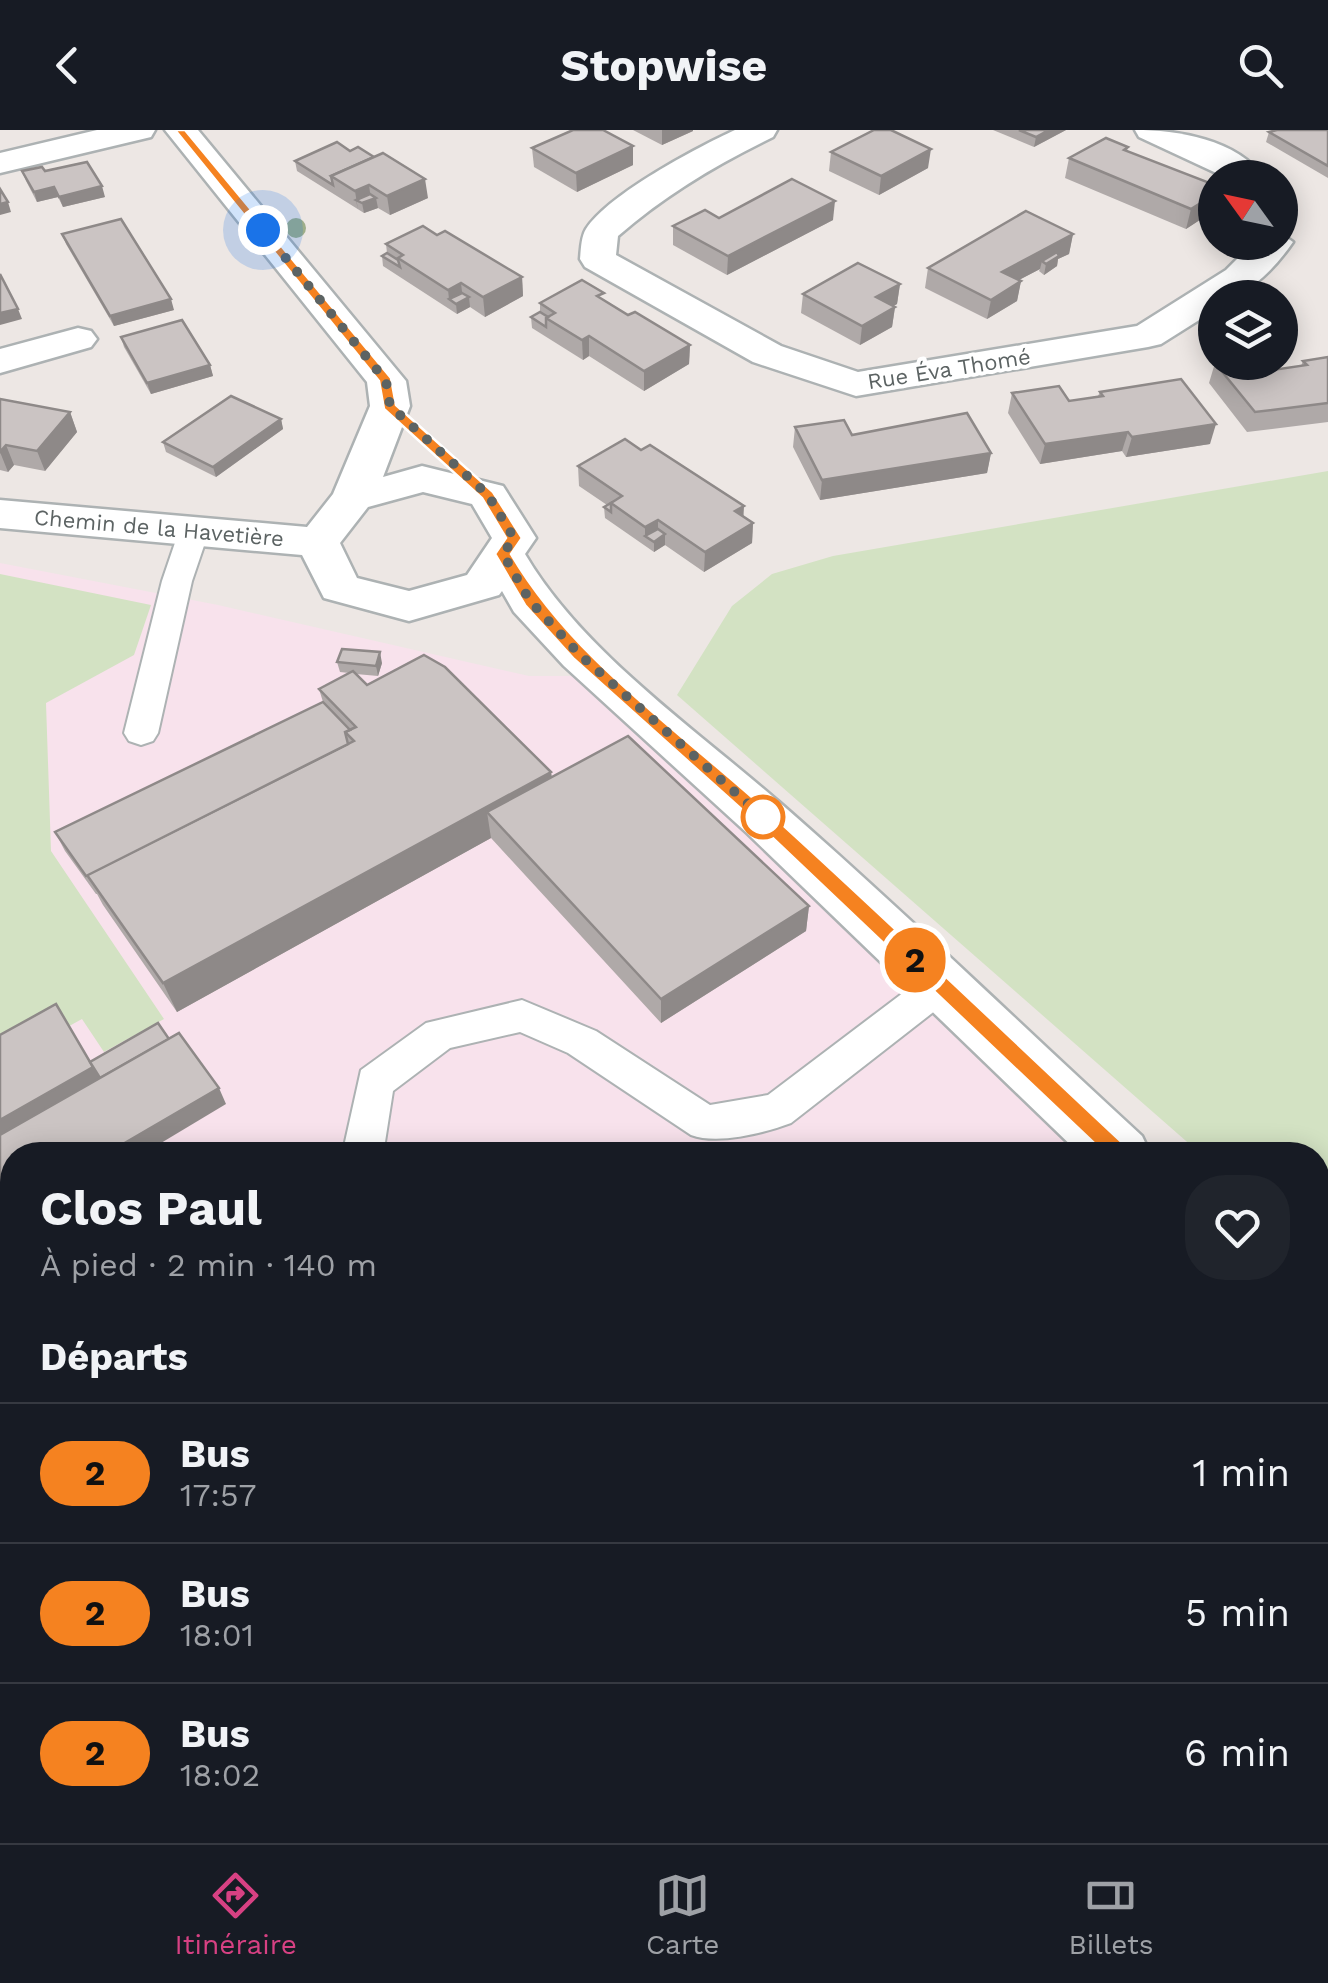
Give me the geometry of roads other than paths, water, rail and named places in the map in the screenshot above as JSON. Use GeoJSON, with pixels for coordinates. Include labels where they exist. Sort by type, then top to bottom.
{"type":"FeatureCollection","features":[{"type":"Feature","properties":{"kind":"street"},"geometry":{"type":"LineString","coordinates":[[0,163],[140,130]]}},
{"type":"Feature","properties":{"kind":"street"},"geometry":{"type":"LineString","coordinates":[[181,130],[386,381],[412,426],[488,495],[514,538],[483,585],[409,606]]}},
{"type":"Feature","properties":{"kind":"street","name":"Rue Éva Thomé"},"geometry":{"type":"LineString","coordinates":[[761,130],[716,151],[634,203],[601,233],[598,259],[767,354],[856,384],[1148,336],[1239,278],[1256,260]]}},
{"type":"Feature","properties":{"kind":"street"},"geometry":{"type":"LineString","coordinates":[[1151,130],[1221,160]]}},
{"type":"Feature","properties":{"kind":"street"},"geometry":{"type":"LineString","coordinates":[[0,360],[78,339]]}},
{"type":"Feature","properties":{"kind":"street"},"geometry":{"type":"LineString","coordinates":[[412,426],[318,542],[340,588],[409,606],[492,616],[580,655]]}},
{"type":"Feature","properties":{"kind":"street"},"geometry":{"type":"LineString","coordinates":[[353,498],[422,479],[488,495]]}},
{"type":"Feature","properties":{"kind":"street","name":"Chemin de la Havetière"},"geometry":{"type":"LineString","coordinates":[[0,514],[318,542]]}},
{"type":"Feature","properties":{"kind":"street"},"geometry":{"type":"LineString","coordinates":[[503,554],[530,601],[580,655],[765,819],[1107,1142]]}},
{"type":"Feature","properties":{"kind":"lane"},"geometry":{"type":"LineString","coordinates":[[142,733],[176,581],[194,531]]}},
{"type":"Feature","properties":{"kind":"lane"},"geometry":{"type":"LineString","coordinates":[[365,1142],[375,1082],[440,1034],[522,1016],[582,1042],[705,1124],[777,1111],[941,985]]}}]}
